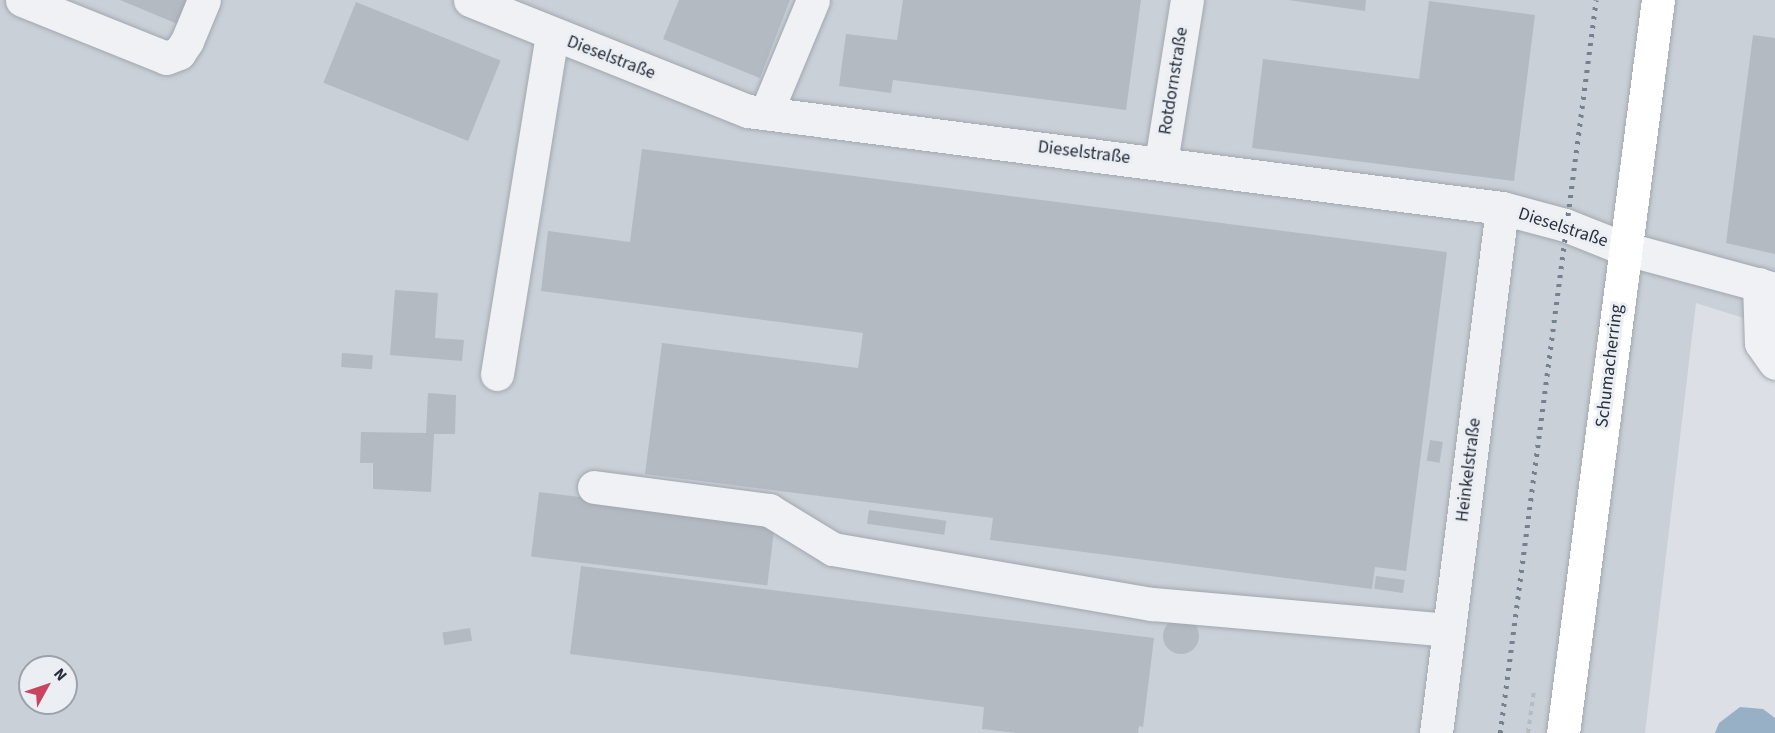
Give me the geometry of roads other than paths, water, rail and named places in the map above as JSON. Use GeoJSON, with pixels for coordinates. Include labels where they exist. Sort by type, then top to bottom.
{"type":"FeatureCollection","features":[{"type":"Feature","properties":{"kind":"main road","name":"Schumacherring"},"geometry":{"type":"LineString","coordinates":[[1563,733],[1583,593],[1623,248],[1658,0]]}},
{"type":"Feature","properties":{"kind":"street"},"geometry":{"type":"LineString","coordinates":[[22,0],[166,58],[183,47],[204,0]]}},
{"type":"Feature","properties":{"kind":"street","name":"Dieselstraße"},"geometry":{"type":"LineString","coordinates":[[470,0],[552,35],[748,111],[1161,162],[1502,208],[1565,225],[1623,248],[1767,286]]}},
{"type":"Feature","properties":{"kind":"street"},"geometry":{"type":"LineString","coordinates":[[766,113],[813,0]]}},
{"type":"Feature","properties":{"kind":"street","name":"Rotdornstraße"},"geometry":{"type":"LineString","coordinates":[[1161,162],[1186,0]]}},
{"type":"Feature","properties":{"kind":"street","name":"Dieselstraße"},"geometry":{"type":"LineString","coordinates":[[497,374],[552,35]]}},
{"type":"Feature","properties":{"kind":"street","name":"Heinkelstraße"},"geometry":{"type":"LineString","coordinates":[[1428,719],[1449,630],[1502,208]]}},
{"type":"Feature","properties":{"kind":"street"},"geometry":{"type":"LineString","coordinates":[[1767,286],[1761,343],[1775,363]]}},
{"type":"Feature","properties":{"kind":"street"},"geometry":{"type":"LineString","coordinates":[[594,487],[770,510],[833,549],[1152,604],[1449,630]]}},
{"type":"Feature","properties":{"kind":"water"},"geometry":{"type":"Polygon","coordinates":[[[1740,707],[1763,709],[1775,718],[1775,733],[1715,733],[1719,723],[1740,707]]]}},
{"type":"Feature","properties":{"kind":"railway"},"geometry":{"type":"LineString","coordinates":[[1500,733],[1596,0]]}}]}
